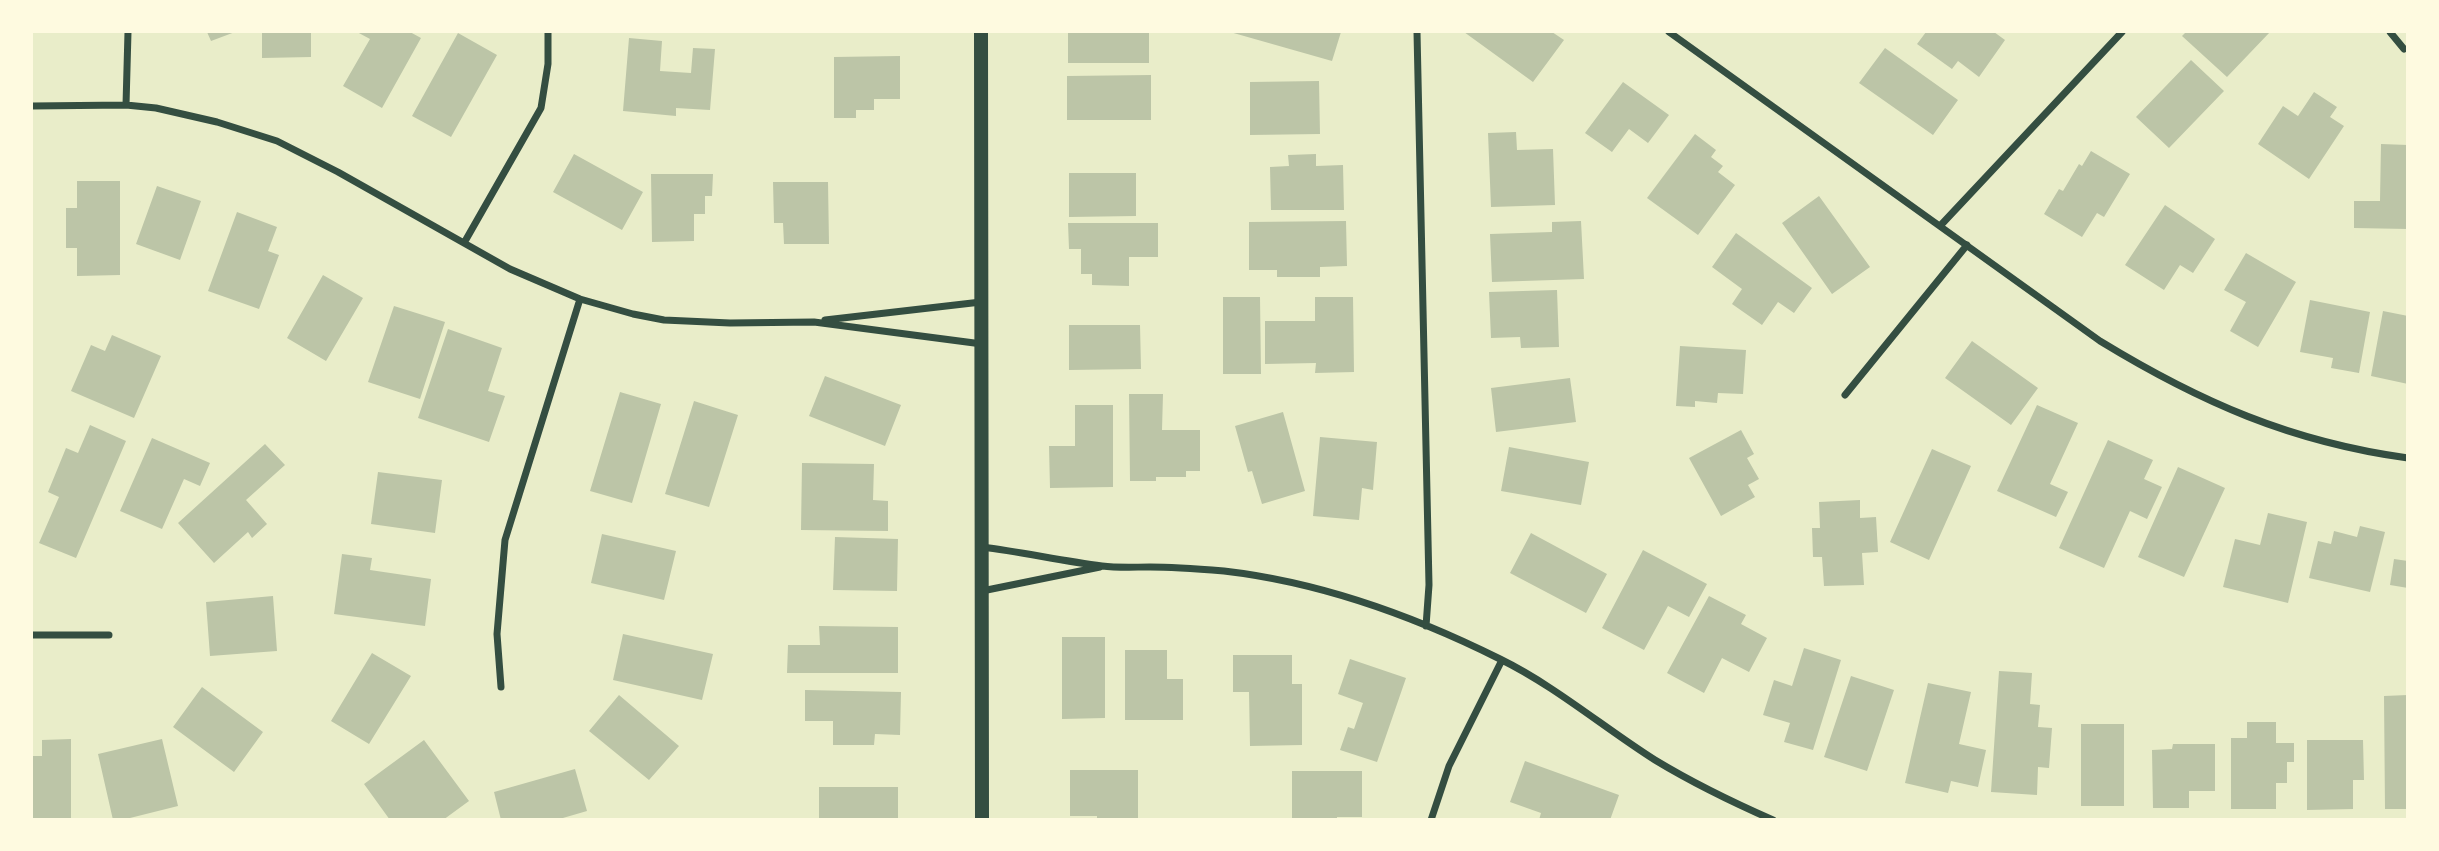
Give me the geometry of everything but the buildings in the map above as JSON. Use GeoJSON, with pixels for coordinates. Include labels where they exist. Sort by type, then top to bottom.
{"type":"FeatureCollection","features":[{"type":"Feature","properties":{"kind":"main road"},"geometry":{"type":"LineString","coordinates":[[981,32],[982,820]]}},
{"type":"Feature","properties":{"kind":"street"},"geometry":{"type":"LineString","coordinates":[[126,105],[128,32]]}},
{"type":"Feature","properties":{"kind":"street"},"geometry":{"type":"LineString","coordinates":[[464,243],[541,108],[547,77],[548,32]]}},
{"type":"Feature","properties":{"kind":"street"},"geometry":{"type":"LineString","coordinates":[[1417,32],[1429,585],[1426,626]]}},
{"type":"Feature","properties":{"kind":"street"},"geometry":{"type":"LineString","coordinates":[[1669,32],[2100,341],[2158,376],[2229,411],[2292,433],[2369,452],[2407,458]]}},
{"type":"Feature","properties":{"kind":"street"},"geometry":{"type":"LineString","coordinates":[[1940,226],[2122,32]]}},
{"type":"Feature","properties":{"kind":"street"},"geometry":{"type":"LineString","coordinates":[[2390,32],[2404,49]]}},
{"type":"Feature","properties":{"kind":"street"},"geometry":{"type":"LineString","coordinates":[[32,106],[126,105],[156,108],[217,122],[277,141],[338,172],[510,269],[580,299],[633,314],[664,320],[730,323],[814,322],[981,302]]}},
{"type":"Feature","properties":{"kind":"street"},"geometry":{"type":"LineString","coordinates":[[1845,396],[1967,245]]}},
{"type":"Feature","properties":{"kind":"street"},"geometry":{"type":"LineString","coordinates":[[501,687],[497,634],[505,540],[580,299]]}},
{"type":"Feature","properties":{"kind":"street"},"geometry":{"type":"LineString","coordinates":[[814,322],[982,344]]}},
{"type":"Feature","properties":{"kind":"street"},"geometry":{"type":"LineString","coordinates":[[982,547],[1104,566],[1176,567],[1225,572],[1287,581],[1345,597],[1426,626],[1502,660],[1578,706],[1654,760],[1716,794],[1773,820]]}},
{"type":"Feature","properties":{"kind":"street"},"geometry":{"type":"LineString","coordinates":[[982,591],[1104,566]]}},
{"type":"Feature","properties":{"kind":"street"},"geometry":{"type":"LineString","coordinates":[[32,635],[109,635]]}},
{"type":"Feature","properties":{"kind":"street"},"geometry":{"type":"LineString","coordinates":[[1431,820],[1449,766],[1502,660]]}}]}
